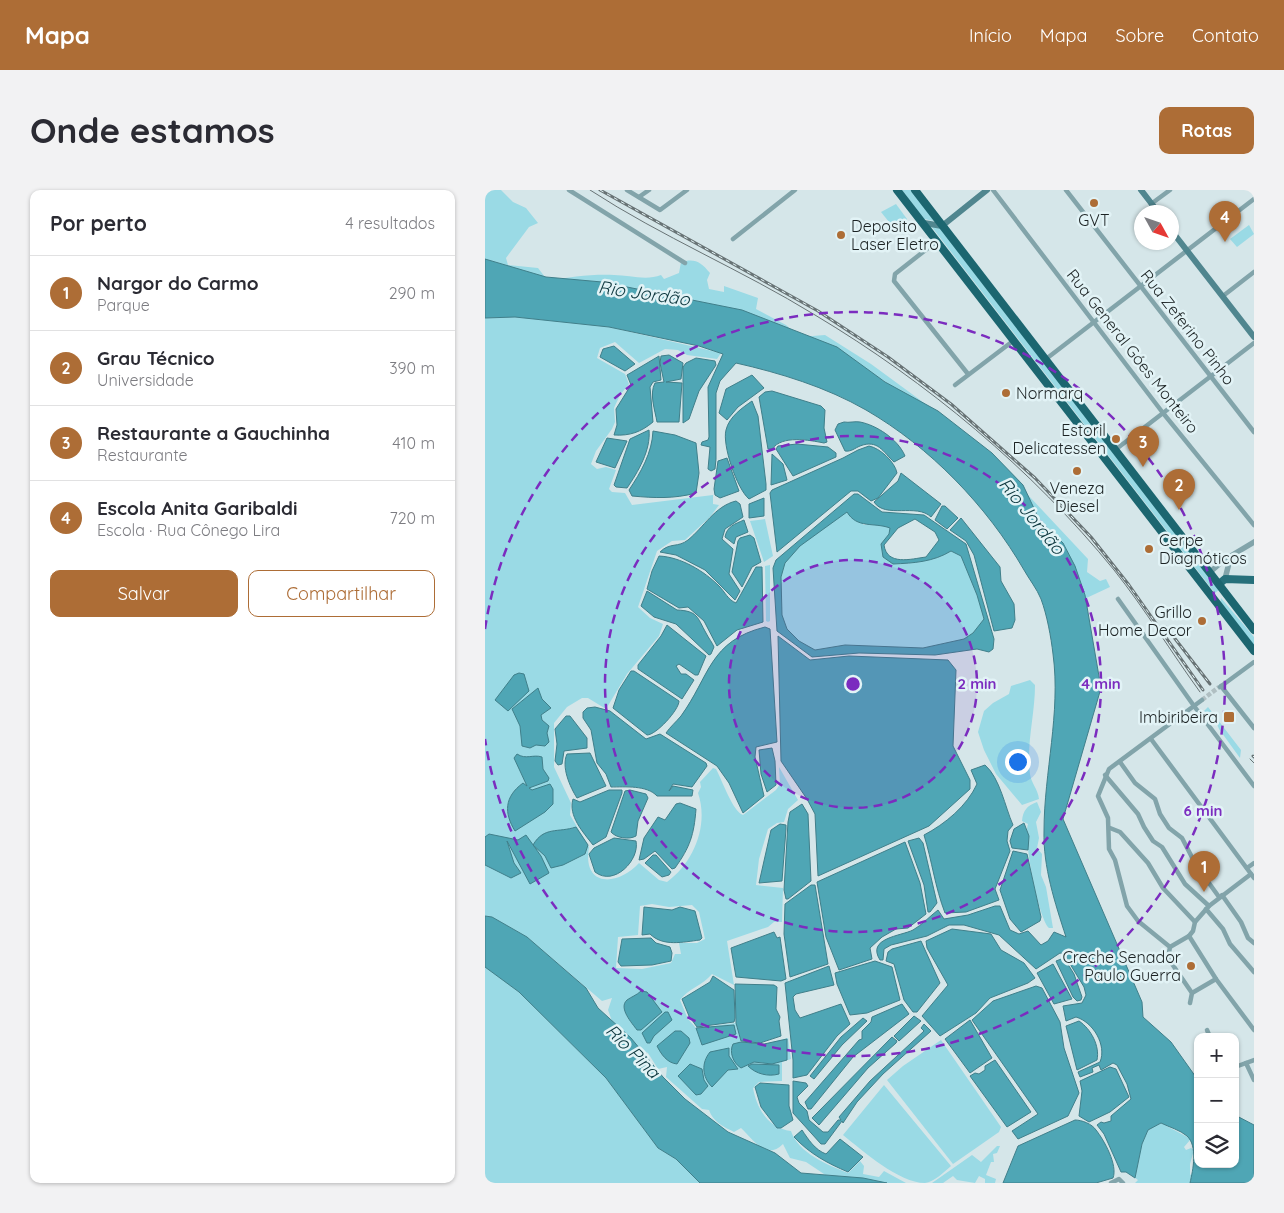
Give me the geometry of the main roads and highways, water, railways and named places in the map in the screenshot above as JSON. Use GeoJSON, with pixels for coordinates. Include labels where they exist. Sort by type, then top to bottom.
{"type":"FeatureCollection","features":[{"type":"Feature","properties":{"kind":"highway"},"geometry":{"type":"LineString","coordinates":[[897,190],[1254,652]]}},
{"type":"Feature","properties":{"kind":"highway"},"geometry":{"type":"LineString","coordinates":[[915,190],[1209,572],[1222,582],[1254,630]]}},
{"type":"Feature","properties":{"kind":"highway"},"geometry":{"type":"LineString","coordinates":[[1217,605],[1222,582]]}},
{"type":"Feature","properties":{"kind":"main road"},"geometry":{"type":"LineString","coordinates":[[924,223],[942,226],[987,190]]}},
{"type":"Feature","properties":{"kind":"main road"},"geometry":{"type":"LineString","coordinates":[[1141,190],[1152,205]]}},
{"type":"Feature","properties":{"kind":"main road"},"geometry":{"type":"LineString","coordinates":[[1179,239],[1254,337]]}},
{"type":"Feature","properties":{"kind":"main road"},"geometry":{"type":"LineString","coordinates":[[1222,582],[1254,580]]}},
{"type":"Feature","properties":{"kind":"water","name":"Rio Jordão"},"geometry":{"type":"Polygon","coordinates":[[[485,259],[546,277],[602,282],[742,310],[837,347],[885,382],[938,411],[992,453],[1023,485],[1040,521],[1063,543],[1075,566],[1085,595],[1101,688],[1063,819],[1142,1002],[1143,1017],[1171,1042],[1194,1074],[1194,1152],[1187,1136],[1161,1123],[1148,1130],[1142,1144],[1135,1178],[1126,1172],[1121,1172],[1104,1134],[1097,1125],[1101,1122],[1111,1121],[1111,1116],[1131,1099],[1127,1084],[1117,1065],[1113,1063],[1101,1070],[1099,1065],[1092,1068],[1093,1072],[1080,1077],[1078,1072],[1100,1062],[1102,1048],[1097,1035],[1088,1024],[1076,1017],[1066,1021],[1063,1006],[1082,1003],[1086,995],[1084,987],[1064,954],[1060,953],[1036,969],[999,935],[964,925],[949,925],[927,936],[891,945],[884,949],[883,960],[880,960],[877,953],[881,942],[913,930],[938,910],[944,919],[968,915],[1000,906],[1010,930],[1019,934],[1028,931],[1041,945],[1048,941],[1054,932],[1066,937],[1051,885],[1044,844],[1045,809],[1055,698],[1055,676],[1049,626],[1041,599],[1035,588],[1009,546],[975,501],[934,460],[890,425],[866,410],[835,394],[803,382],[736,363],[720,381],[716,393],[716,459],[715,469],[711,471],[708,469],[710,447],[701,445],[709,437],[708,387],[723,354],[699,346],[609,327],[515,317],[485,318],[485,259]]]}},
{"type":"Feature","properties":{"kind":"water"},"geometry":{"type":"Polygon","coordinates":[[[614,346],[635,364],[625,371],[600,357],[603,349],[614,346]]]}},
{"type":"Feature","properties":{"kind":"water"},"geometry":{"type":"Polygon","coordinates":[[[669,355],[683,363],[681,379],[666,382],[682,383],[679,422],[657,422],[653,402],[653,387],[655,383],[664,382],[660,363],[661,356],[669,355]]]}},
{"type":"Feature","properties":{"kind":"water"},"geometry":{"type":"Polygon","coordinates":[[[659,356],[661,380],[653,382],[650,387],[653,422],[635,433],[614,435],[617,425],[616,409],[631,385],[627,375],[659,356]]]}},
{"type":"Feature","properties":{"kind":"water"},"geometry":{"type":"Polygon","coordinates":[[[696,358],[715,361],[716,365],[699,391],[689,419],[683,423],[683,367],[686,363],[696,358]]]}},
{"type":"Feature","properties":{"kind":"water"},"geometry":{"type":"Polygon","coordinates":[[[752,375],[764,388],[738,407],[727,420],[719,413],[726,389],[752,375]]]}},
{"type":"Feature","properties":{"kind":"water"},"geometry":{"type":"Polygon","coordinates":[[[772,391],[821,406],[825,410],[824,428],[827,442],[789,440],[776,445],[772,449],[768,449],[759,397],[765,392],[772,391]]]}},
{"type":"Feature","properties":{"kind":"water"},"geometry":{"type":"Polygon","coordinates":[[[752,401],[758,416],[766,490],[749,499],[744,494],[735,477],[728,456],[725,437],[728,425],[736,413],[752,401]]]}},
{"type":"Feature","properties":{"kind":"water"},"geometry":{"type":"Polygon","coordinates":[[[860,422],[873,426],[892,439],[905,456],[894,462],[880,448],[871,444],[845,451],[835,430],[838,424],[860,422]]]}},
{"type":"Feature","properties":{"kind":"water"},"geometry":{"type":"Polygon","coordinates":[[[649,430],[646,453],[635,475],[627,488],[616,487],[614,485],[630,439],[649,430]]]}},
{"type":"Feature","properties":{"kind":"water"},"geometry":{"type":"Polygon","coordinates":[[[653,431],[675,435],[696,443],[699,473],[696,493],[664,497],[632,496],[629,490],[645,462],[651,447],[653,431]]]}},
{"type":"Feature","properties":{"kind":"water"},"geometry":{"type":"Polygon","coordinates":[[[607,438],[627,441],[615,468],[596,462],[607,438]]]}},
{"type":"Feature","properties":{"kind":"water"},"geometry":{"type":"Polygon","coordinates":[[[797,444],[828,447],[836,453],[836,457],[793,476],[776,449],[778,446],[797,444]]]}},
{"type":"Feature","properties":{"kind":"water"},"geometry":{"type":"Polygon","coordinates":[[[869,446],[886,456],[893,464],[897,473],[878,498],[871,501],[858,491],[851,491],[777,552],[770,493],[772,490],[869,446]]]}},
{"type":"Feature","properties":{"kind":"water"},"geometry":{"type":"Polygon","coordinates":[[[772,454],[783,464],[787,480],[771,485],[772,454]]]}},
{"type":"Feature","properties":{"kind":"water"},"geometry":{"type":"Polygon","coordinates":[[[727,458],[739,491],[720,498],[715,495],[714,489],[718,461],[727,458]]]}},
{"type":"Feature","properties":{"kind":"water"},"geometry":{"type":"Polygon","coordinates":[[[901,473],[941,504],[931,517],[918,511],[886,510],[874,502],[898,481],[901,473]]]}},
{"type":"Feature","properties":{"kind":"water"},"geometry":{"type":"Polygon","coordinates":[[[854,494],[858,494],[882,512],[924,515],[966,544],[994,639],[993,649],[989,652],[977,649],[935,655],[859,653],[812,657],[777,631],[773,568],[776,560],[854,494]],[[847,512],[800,546],[785,563],[781,577],[782,615],[787,629],[799,641],[815,650],[845,645],[923,648],[964,639],[973,633],[984,619],[977,595],[961,556],[951,551],[930,560],[893,564],[883,557],[881,544],[889,534],[890,528],[861,523],[856,521],[847,512]],[[915,519],[898,528],[884,545],[886,552],[895,559],[907,560],[926,557],[939,540],[935,532],[915,519]]]}},
{"type":"Feature","properties":{"kind":"water"},"geometry":{"type":"Polygon","coordinates":[[[764,498],[764,516],[749,518],[749,504],[764,498]]]}},
{"type":"Feature","properties":{"kind":"water"},"geometry":{"type":"Polygon","coordinates":[[[736,501],[740,504],[743,517],[725,529],[722,539],[733,549],[729,574],[740,591],[735,600],[705,570],[676,555],[660,552],[667,547],[681,544],[688,540],[722,507],[736,501]]]}},
{"type":"Feature","properties":{"kind":"water"},"geometry":{"type":"Polygon","coordinates":[[[942,506],[945,506],[958,518],[947,529],[935,520],[942,506]]]}},
{"type":"Feature","properties":{"kind":"water"},"geometry":{"type":"Polygon","coordinates":[[[961,518],[1000,567],[1001,581],[1014,604],[1015,620],[1012,628],[994,631],[974,555],[966,541],[950,530],[961,518]]]}},
{"type":"Feature","properties":{"kind":"water"},"geometry":{"type":"Polygon","coordinates":[[[744,520],[748,532],[736,537],[734,544],[725,537],[726,533],[732,526],[744,520]]]}},
{"type":"Feature","properties":{"kind":"water"},"geometry":{"type":"Polygon","coordinates":[[[750,535],[754,538],[761,562],[752,567],[742,587],[732,572],[738,541],[740,538],[750,535]]]}},
{"type":"Feature","properties":{"kind":"water"},"geometry":{"type":"Polygon","coordinates":[[[659,556],[676,559],[699,570],[713,580],[736,603],[756,567],[762,567],[763,622],[737,630],[717,646],[704,621],[688,607],[679,608],[647,589],[659,556]]]}},
{"type":"Feature","properties":{"kind":"water"},"geometry":{"type":"Polygon","coordinates":[[[647,591],[677,610],[693,613],[714,647],[711,654],[709,655],[676,624],[654,617],[641,606],[647,591]]]}},
{"type":"Feature","properties":{"kind":"water"},"geometry":{"type":"Polygon","coordinates":[[[667,625],[706,656],[698,675],[695,675],[679,664],[676,666],[681,674],[686,674],[694,680],[682,699],[638,669],[638,665],[661,636],[667,625]]]}},
{"type":"Feature","properties":{"kind":"water"},"geometry":{"type":"Polygon","coordinates":[[[765,627],[770,629],[777,742],[756,747],[755,757],[764,796],[743,813],[729,783],[717,766],[666,733],[681,716],[721,651],[732,641],[747,633],[765,627]]]}},
{"type":"Feature","properties":{"kind":"water"},"geometry":{"type":"Polygon","coordinates":[[[778,636],[810,660],[849,656],[948,660],[956,670],[953,746],[970,780],[970,789],[929,826],[818,876],[815,814],[781,761],[778,636]]]}},
{"type":"Feature","properties":{"kind":"water"},"geometry":{"type":"Polygon","coordinates":[[[631,671],[634,671],[679,701],[671,716],[651,734],[647,735],[613,708],[619,690],[631,671]]]}},
{"type":"Feature","properties":{"kind":"water"},"geometry":{"type":"Polygon","coordinates":[[[524,674],[529,691],[508,711],[495,700],[514,675],[524,674]]]}},
{"type":"Feature","properties":{"kind":"water"},"geometry":{"type":"Polygon","coordinates":[[[538,688],[542,699],[551,708],[541,715],[542,720],[549,726],[547,733],[549,742],[545,746],[536,745],[530,748],[522,746],[520,726],[512,709],[538,688]]]}},
{"type":"Feature","properties":{"kind":"water"},"geometry":{"type":"Polygon","coordinates":[[[595,707],[610,711],[646,739],[660,734],[706,763],[707,766],[692,787],[673,784],[669,791],[673,786],[693,790],[692,796],[657,796],[653,792],[642,788],[611,787],[606,774],[597,763],[591,730],[583,718],[583,712],[587,708],[595,707]]]}},
{"type":"Feature","properties":{"kind":"water"},"geometry":{"type":"Polygon","coordinates":[[[566,716],[570,716],[587,738],[587,748],[564,751],[562,764],[558,765],[555,761],[557,744],[555,729],[566,716]]]}},
{"type":"Feature","properties":{"kind":"water"},"geometry":{"type":"Polygon","coordinates":[[[772,748],[775,761],[776,785],[767,792],[761,774],[759,750],[772,748]]]}},
{"type":"Feature","properties":{"kind":"water"},"geometry":{"type":"Polygon","coordinates":[[[590,753],[606,786],[577,798],[567,777],[565,759],[567,754],[590,753]]]}},
{"type":"Feature","properties":{"kind":"water"},"geometry":{"type":"Polygon","coordinates":[[[517,754],[523,757],[542,757],[543,769],[549,778],[548,781],[529,788],[532,790],[550,784],[553,789],[553,804],[545,812],[515,831],[509,818],[509,800],[523,783],[527,786],[514,758],[517,754]]]}},
{"type":"Feature","properties":{"kind":"water"},"geometry":{"type":"Polygon","coordinates":[[[985,765],[995,777],[1013,825],[1008,831],[1007,841],[1010,851],[995,889],[999,900],[966,912],[945,913],[924,835],[947,820],[961,807],[977,784],[971,770],[985,765]]]}},
{"type":"Feature","properties":{"kind":"water"},"geometry":{"type":"Polygon","coordinates":[[[609,790],[622,790],[622,793],[606,837],[593,845],[574,818],[573,799],[580,802],[609,790]]]}},
{"type":"Feature","properties":{"kind":"water"},"geometry":{"type":"Polygon","coordinates":[[[630,790],[646,794],[648,798],[638,821],[636,836],[623,838],[611,832],[625,791],[630,790]]]}},
{"type":"Feature","properties":{"kind":"water"},"geometry":{"type":"Polygon","coordinates":[[[680,803],[696,809],[690,840],[675,868],[672,869],[655,851],[644,859],[639,860],[644,838],[658,817],[665,820],[676,804],[680,803]]]}},
{"type":"Feature","properties":{"kind":"water"},"geometry":{"type":"Polygon","coordinates":[[[802,804],[808,814],[811,881],[786,899],[784,890],[788,822],[790,812],[802,804]]]}},
{"type":"Feature","properties":{"kind":"water"},"geometry":{"type":"Polygon","coordinates":[[[1024,823],[1029,836],[1028,850],[1012,848],[1010,841],[1014,829],[1024,823]]]}},
{"type":"Feature","properties":{"kind":"water"},"geometry":{"type":"Polygon","coordinates":[[[780,824],[786,825],[782,881],[759,883],[771,830],[780,824]]]}},
{"type":"Feature","properties":{"kind":"water"},"geometry":{"type":"Polygon","coordinates":[[[576,827],[588,845],[585,854],[563,865],[551,868],[545,856],[533,845],[542,835],[552,831],[576,827]]]}},
{"type":"Feature","properties":{"kind":"water"},"geometry":{"type":"Polygon","coordinates":[[[489,834],[518,840],[526,835],[541,856],[549,873],[530,884],[507,841],[514,863],[521,873],[511,878],[485,865],[485,837],[489,834]]]}},
{"type":"Feature","properties":{"kind":"water"},"geometry":{"type":"Polygon","coordinates":[[[614,838],[636,841],[634,856],[630,863],[617,874],[602,876],[595,872],[589,854],[594,848],[614,838]]]}},
{"type":"Feature","properties":{"kind":"water"},"geometry":{"type":"Polygon","coordinates":[[[919,838],[923,843],[937,903],[930,912],[928,912],[924,885],[908,841],[919,838]]]}},
{"type":"Feature","properties":{"kind":"water"},"geometry":{"type":"Polygon","coordinates":[[[905,842],[920,883],[926,914],[908,928],[896,929],[882,937],[870,948],[872,959],[839,970],[826,937],[817,882],[905,842]]]}},
{"type":"Feature","properties":{"kind":"water"},"geometry":{"type":"Polygon","coordinates":[[[1013,851],[1027,854],[1041,917],[1040,921],[1021,932],[1010,919],[1000,890],[1013,851]]]}},
{"type":"Feature","properties":{"kind":"water"},"geometry":{"type":"Polygon","coordinates":[[[653,855],[656,855],[671,872],[669,875],[662,877],[645,863],[653,855]]]}},
{"type":"Feature","properties":{"kind":"water"},"geometry":{"type":"Polygon","coordinates":[[[811,885],[815,885],[828,964],[790,977],[784,934],[785,904],[811,885]]]}},
{"type":"Feature","properties":{"kind":"water"},"geometry":{"type":"Polygon","coordinates":[[[644,907],[672,910],[680,907],[695,911],[702,938],[700,940],[673,943],[661,941],[650,934],[642,935],[644,907]]]}},
{"type":"Feature","properties":{"kind":"water","name":"Rio Pina"},"geometry":{"type":"Polygon","coordinates":[[[485,916],[492,917],[527,937],[586,988],[598,1008],[631,1038],[663,1077],[685,1099],[728,1132],[775,1153],[801,1173],[863,1178],[887,1183],[700,1183],[676,1159],[658,1148],[606,1078],[519,992],[485,967],[485,916]]]}},
{"type":"Feature","properties":{"kind":"water"},"geometry":{"type":"Polygon","coordinates":[[[952,929],[991,934],[1001,950],[1024,963],[1035,978],[1028,983],[990,998],[976,1013],[940,1036],[922,1016],[948,985],[927,948],[926,941],[952,929]]]}},
{"type":"Feature","properties":{"kind":"water"},"geometry":{"type":"Polygon","coordinates":[[[774,932],[777,938],[780,937],[786,979],[781,981],[736,977],[731,948],[774,932]]]}},
{"type":"Feature","properties":{"kind":"water"},"geometry":{"type":"Polygon","coordinates":[[[651,938],[656,943],[670,947],[672,953],[671,961],[652,965],[621,966],[618,962],[622,939],[651,938]]]}},
{"type":"Feature","properties":{"kind":"water"},"geometry":{"type":"Polygon","coordinates":[[[921,941],[940,983],[917,1012],[913,1012],[904,1000],[894,964],[886,961],[888,952],[892,949],[921,941]]]}},
{"type":"Feature","properties":{"kind":"water"},"geometry":{"type":"Polygon","coordinates":[[[1064,958],[1074,974],[1082,997],[1081,1000],[1077,1001],[1073,997],[1056,961],[1064,958]]]}},
{"type":"Feature","properties":{"kind":"water"},"geometry":{"type":"Polygon","coordinates":[[[875,961],[892,967],[900,1000],[867,1013],[850,1015],[837,984],[835,973],[875,961]]]}},
{"type":"Feature","properties":{"kind":"water"},"geometry":{"type":"Polygon","coordinates":[[[1053,964],[1072,999],[1054,1004],[1037,973],[1053,964]]]}},
{"type":"Feature","properties":{"kind":"water"},"geometry":{"type":"Polygon","coordinates":[[[829,966],[834,985],[796,994],[793,997],[795,1010],[800,1018],[841,1004],[850,1024],[837,1036],[807,1075],[793,1078],[793,1060],[785,983],[829,966]]]}},
{"type":"Feature","properties":{"kind":"water"},"geometry":{"type":"Polygon","coordinates":[[[713,976],[734,990],[734,1022],[697,1027],[689,1016],[682,999],[710,982],[713,976]]]}},
{"type":"Feature","properties":{"kind":"water"},"geometry":{"type":"Polygon","coordinates":[[[735,984],[774,985],[777,987],[776,1009],[780,1017],[781,1036],[760,1043],[741,1041],[736,1023],[735,984]]]}},
{"type":"Feature","properties":{"kind":"water"},"geometry":{"type":"Polygon","coordinates":[[[1036,986],[1042,988],[1060,1022],[1064,1048],[1079,1093],[1068,1116],[1018,1139],[1012,1131],[1038,1114],[972,1020],[993,1001],[1036,986]]]}},
{"type":"Feature","properties":{"kind":"water"},"geometry":{"type":"Polygon","coordinates":[[[641,991],[647,992],[662,1012],[641,1030],[637,1030],[624,1007],[627,1000],[641,991]]]}},
{"type":"Feature","properties":{"kind":"water"},"geometry":{"type":"Polygon","coordinates":[[[902,1004],[909,1014],[853,1057],[811,1109],[808,1109],[805,1102],[859,1040],[862,1039],[862,1031],[871,1022],[872,1017],[902,1004]]]}},
{"type":"Feature","properties":{"kind":"water"},"geometry":{"type":"Polygon","coordinates":[[[665,1012],[668,1012],[672,1020],[654,1036],[650,1043],[647,1043],[642,1033],[665,1012]]]}},
{"type":"Feature","properties":{"kind":"water"},"geometry":{"type":"Polygon","coordinates":[[[914,1016],[921,1021],[899,1041],[894,1036],[914,1016]]]}},
{"type":"Feature","properties":{"kind":"water"},"geometry":{"type":"Polygon","coordinates":[[[863,1018],[867,1021],[842,1045],[814,1079],[810,1076],[841,1037],[863,1018]]]}},
{"type":"Feature","properties":{"kind":"water"},"geometry":{"type":"Polygon","coordinates":[[[970,1020],[992,1058],[970,1073],[945,1039],[970,1020]]]}},
{"type":"Feature","properties":{"kind":"water"},"geometry":{"type":"Polygon","coordinates":[[[1079,1021],[1094,1038],[1098,1055],[1097,1060],[1077,1070],[1066,1026],[1079,1021]]]}},
{"type":"Feature","properties":{"kind":"water"},"geometry":{"type":"Polygon","coordinates":[[[924,1024],[931,1031],[883,1074],[857,1102],[843,1123],[842,1121],[825,1144],[821,1144],[793,1113],[793,1081],[806,1083],[808,1086],[797,1097],[799,1103],[807,1111],[809,1120],[823,1132],[828,1132],[838,1120],[841,1120],[839,1117],[870,1081],[924,1031],[921,1028],[924,1024]]]}},
{"type":"Feature","properties":{"kind":"water"},"geometry":{"type":"Polygon","coordinates":[[[734,1025],[736,1034],[702,1045],[696,1028],[734,1025]]]}},
{"type":"Feature","properties":{"kind":"water"},"geometry":{"type":"Polygon","coordinates":[[[675,1031],[681,1031],[689,1038],[690,1043],[677,1064],[667,1060],[657,1046],[675,1031]]]}},
{"type":"Feature","properties":{"kind":"water"},"geometry":{"type":"Polygon","coordinates":[[[892,1037],[897,1041],[896,1043],[868,1068],[819,1125],[812,1118],[892,1037]]]}},
{"type":"Feature","properties":{"kind":"water"},"geometry":{"type":"Polygon","coordinates":[[[787,1039],[787,1060],[772,1064],[754,1062],[741,1068],[736,1063],[731,1050],[733,1044],[741,1042],[764,1044],[787,1039]]]}},
{"type":"Feature","properties":{"kind":"water"},"geometry":{"type":"Polygon","coordinates":[[[729,1048],[729,1056],[738,1069],[728,1070],[712,1087],[706,1079],[704,1070],[707,1056],[710,1052],[729,1048]]]}},
{"type":"Feature","properties":{"kind":"water"},"geometry":{"type":"Polygon","coordinates":[[[995,1060],[1031,1112],[1007,1127],[970,1076],[975,1073],[979,1074],[985,1070],[985,1066],[995,1060]]]}},
{"type":"Feature","properties":{"kind":"water"},"geometry":{"type":"Polygon","coordinates":[[[690,1064],[702,1069],[704,1080],[708,1086],[701,1094],[696,1095],[678,1076],[690,1064]]]}},
{"type":"Feature","properties":{"kind":"water"},"geometry":{"type":"Polygon","coordinates":[[[752,1064],[779,1065],[779,1074],[766,1075],[758,1073],[748,1066],[752,1064]]]}},
{"type":"Feature","properties":{"kind":"water"},"geometry":{"type":"Polygon","coordinates":[[[1110,1067],[1116,1069],[1129,1097],[1110,1112],[1089,1122],[1079,1116],[1082,1091],[1080,1081],[1110,1067]]]}},
{"type":"Feature","properties":{"kind":"water"},"geometry":{"type":"Polygon","coordinates":[[[760,1083],[789,1085],[789,1106],[793,1120],[781,1128],[777,1128],[761,1107],[755,1087],[760,1083]]]}},
{"type":"Feature","properties":{"kind":"water"},"geometry":{"type":"Polygon","coordinates":[[[1239,1117],[1254,1125],[1254,1183],[1190,1183],[1194,1158],[1194,1168],[1239,1168],[1239,1117]]]}},
{"type":"Feature","properties":{"kind":"water"},"geometry":{"type":"Polygon","coordinates":[[[1075,1120],[1089,1124],[1099,1134],[1114,1166],[1113,1178],[1096,1183],[1003,1183],[1018,1146],[1075,1120]]]}},
{"type":"Feature","properties":{"kind":"water"},"geometry":{"type":"Polygon","coordinates":[[[802,1130],[815,1147],[826,1154],[840,1139],[863,1157],[848,1172],[840,1169],[813,1153],[794,1137],[802,1130]]]}},
{"type":"Feature","properties":{"kind":"tunnel"},"geometry":{"type":"LineString","coordinates":[[1202,700],[1219,687]]}},
{"type":"Feature","properties":{"kind":"tram line"},"geometry":{"type":"LineString","coordinates":[[590,190],[645,223],[759,283],[857,341],[937,398],[976,430],[1048,497],[1114,570],[1200,692]]}},
{"type":"Feature","properties":{"kind":"tram line"},"geometry":{"type":"LineString","coordinates":[[1250,759],[1254,763]]}},
{"type":"Feature","properties":{"kind":"railway"},"geometry":{"type":"LineString","coordinates":[[600,190],[818,311],[888,357],[951,404],[1035,478],[1091,537],[1129,585],[1203,690]]}},
{"type":"Feature","properties":{"kind":"railway"},"geometry":{"type":"LineString","coordinates":[[1166,627],[1210,684]]}},
{"type":"Feature","properties":{"kind":"place","name":"GVT"},"geometry":{"type":"Point","coordinates":[1094,203]}},
{"type":"Feature","properties":{"kind":"place","name":"Deposito Laser Eletro"},"geometry":{"type":"Point","coordinates":[841,235]}},
{"type":"Feature","properties":{"kind":"place","name":"Escola Anita Garibaldi"},"geometry":{"type":"Point","coordinates":[1225,242]}},
{"type":"Feature","properties":{"kind":"place","name":"Normarq"},"geometry":{"type":"Point","coordinates":[1006,393]}},
{"type":"Feature","properties":{"kind":"place","name":"Estoril Delicatessen"},"geometry":{"type":"Point","coordinates":[1116,439]}},
{"type":"Feature","properties":{"kind":"place","name":"Restaurante a Gauchinha"},"geometry":{"type":"Point","coordinates":[1143,467]}},
{"type":"Feature","properties":{"kind":"place","name":"Veneza Diesel"},"geometry":{"type":"Point","coordinates":[1077,471]}},
{"type":"Feature","properties":{"kind":"place","name":"Grau Técnico"},"geometry":{"type":"Point","coordinates":[1179,510]}},
{"type":"Feature","properties":{"kind":"place","name":"Cerpe Diagnóticos"},"geometry":{"type":"Point","coordinates":[1149,549]}},
{"type":"Feature","properties":{"kind":"place","name":"Grillo Home Decor"},"geometry":{"type":"Point","coordinates":[1202,621]}},
{"type":"Feature","properties":{"kind":"place","name":"Imbiribeira"},"geometry":{"type":"Point","coordinates":[1229,717]}},
{"type":"Feature","properties":{"kind":"place","name":"Nargor do Carmo"},"geometry":{"type":"Point","coordinates":[1204,892]}},
{"type":"Feature","properties":{"kind":"place","name":"Creche Senador Paulo Guerra"},"geometry":{"type":"Point","coordinates":[1191,966]}}]}
